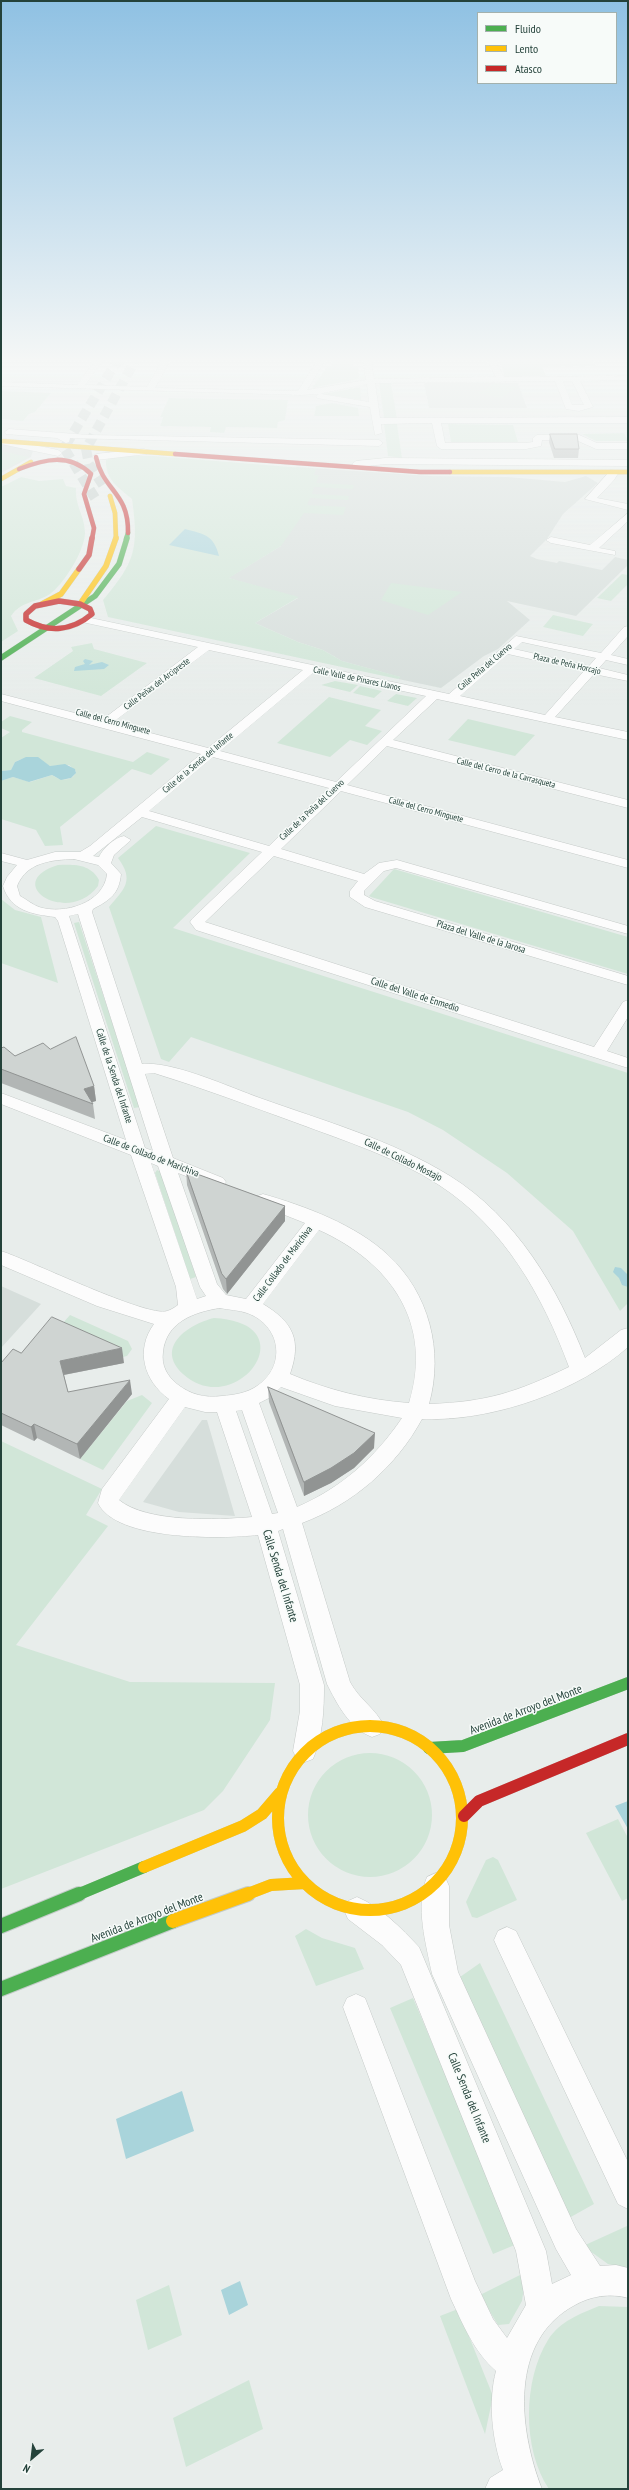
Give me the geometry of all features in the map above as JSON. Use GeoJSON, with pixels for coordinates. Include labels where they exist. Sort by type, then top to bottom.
{"type":"FeatureCollection","features":[{"type":"Feature","properties":{"kind":"main road"},"geometry":{"type":"LineString","coordinates":[[42,604],[66,602],[80,604],[90,609],[92,614],[86,620],[68,627],[49,628],[36,626],[26,620],[26,614],[42,604],[61,594],[89,555],[94,528],[84,500],[91,475]]}},
{"type":"Feature","properties":{"kind":"main road"},"geometry":{"type":"LineString","coordinates":[[1,658],[49,628],[80,604],[96,596],[106,585],[123,557],[127,542],[129,520],[125,502],[101,475]]}},
{"type":"Feature","properties":{"kind":"main road"},"geometry":{"type":"LineString","coordinates":[[80,604],[105,570],[117,541],[118,520],[110,496]]}},
{"type":"Feature","properties":{"kind":"main road"},"geometry":{"type":"LineString","coordinates":[[1,651],[66,602],[77,590],[100,556],[104,544]]}},
{"type":"Feature","properties":{"kind":"main road","name":"Avenida de Arroyo del Monte"},"geometry":{"type":"LineString","coordinates":[[429,1748],[463,1746],[499,1734],[628,1683]]}},
{"type":"Feature","properties":{"kind":"main road"},"geometry":{"type":"LineString","coordinates":[[1,1926],[243,1826],[262,1814],[280,1792],[290,1770],[305,1751],[325,1737],[348,1728],[372,1726],[402,1733],[429,1748],[447,1767],[459,1791],[464,1816],[463,1839],[452,1863],[436,1886],[408,1903],[376,1910],[356,1909],[320,1894],[305,1883],[292,1868],[283,1851],[278,1818],[280,1792]]}},
{"type":"Feature","properties":{"kind":"main road"},"geometry":{"type":"LineString","coordinates":[[464,1816],[479,1801],[628,1739]]}},
{"type":"Feature","properties":{"kind":"main road","name":"Avenida de Arroyo del Monte"},"geometry":{"type":"LineString","coordinates":[[1,1989],[236,1896],[271,1884],[305,1883]]}},
{"type":"Feature","properties":{"kind":"street"},"geometry":{"type":"LineString","coordinates":[[613,475],[590,499],[628,507]]}},
{"type":"Feature","properties":{"kind":"street"},"geometry":{"type":"LineString","coordinates":[[592,549],[628,516]]}},
{"type":"Feature","properties":{"kind":"street"},"geometry":{"type":"LineString","coordinates":[[550,540],[611,553]]}},
{"type":"Feature","properties":{"kind":"street","name":"Calle Valle de Pinares Llanos"},"geometry":{"type":"LineString","coordinates":[[86,620],[628,736]]}},
{"type":"Feature","properties":{"kind":"street"},"geometry":{"type":"LineString","coordinates":[[547,719],[602,656],[628,629]]}},
{"type":"Feature","properties":{"kind":"street","name":"Plaza de Peña Horcajo"},"geometry":{"type":"LineString","coordinates":[[520,638],[628,662]]}},
{"type":"Feature","properties":{"kind":"street","name":"Calle Peña del Cuervo"},"geometry":{"type":"LineString","coordinates":[[451,698],[520,638]]}},
{"type":"Feature","properties":{"kind":"street","name":"Calle Peñas del Arcipreste"},"geometry":{"type":"LineString","coordinates":[[107,721],[207,646]]}},
{"type":"Feature","properties":{"kind":"street","name":"Plaza de Peña Horcajo"},"geometry":{"type":"LineString","coordinates":[[506,650],[628,678]]}},
{"type":"Feature","properties":{"kind":"street","name":"Calle de la Senda del Infante"},"geometry":{"type":"LineString","coordinates":[[104,863],[108,853],[153,816],[216,753],[311,669]]}},
{"type":"Feature","properties":{"kind":"street","name":"Calle de la Senda del Infante"},"geometry":{"type":"LineString","coordinates":[[83,856],[216,753],[325,672]]}},
{"type":"Feature","properties":{"kind":"street","name":"Calle del Cerro Minguete"},"geometry":{"type":"LineString","coordinates":[[1,692],[216,753]]}},
{"type":"Feature","properties":{"kind":"street","name":"Calle de la Peña del Cuervo"},"geometry":{"type":"LineString","coordinates":[[201,927],[197,922],[270,850],[434,695]]}},
{"type":"Feature","properties":{"kind":"street","name":"Calle del Cerro Minguete"},"geometry":{"type":"LineString","coordinates":[[1,697],[216,753],[628,864]]}},
{"type":"Feature","properties":{"kind":"street","name":"Calle del Cerro de la Carrasqueta"},"geometry":{"type":"LineString","coordinates":[[384,742],[628,804]]}},
{"type":"Feature","properties":{"kind":"street"},"geometry":{"type":"LineString","coordinates":[[140,812],[368,879]]}},
{"type":"Feature","properties":{"kind":"street"},"geometry":{"type":"LineString","coordinates":[[61,855],[83,856],[104,863],[113,873],[115,884],[106,897],[86,908],[59,912],[35,910],[19,902],[10,891],[10,886],[15,874],[28,864],[61,855]]}},
{"type":"Feature","properties":{"kind":"street"},"geometry":{"type":"LineString","coordinates":[[1,857],[28,864]]}},
{"type":"Feature","properties":{"kind":"street","name":"Plaza del Valle de la Jarosa"},"geometry":{"type":"LineString","coordinates":[[628,930],[404,865],[384,864],[357,891],[357,897],[363,901],[628,981]]}},
{"type":"Feature","properties":{"kind":"street"},"geometry":{"type":"LineString","coordinates":[[1,867],[15,874]]}},
{"type":"Feature","properties":{"kind":"street"},"geometry":{"type":"LineString","coordinates":[[86,908],[85,912],[138,1070],[165,1161],[209,1287],[220,1301]]}},
{"type":"Feature","properties":{"kind":"street","name":"Calle de la Senda del Infante"},"geometry":{"type":"LineString","coordinates":[[59,912],[65,921],[187,1294],[187,1309]]}},
{"type":"Feature","properties":{"kind":"street","name":"Calle del Valle de Enmedio"},"geometry":{"type":"LineString","coordinates":[[201,927],[628,1063]]}},
{"type":"Feature","properties":{"kind":"street"},"geometry":{"type":"LineString","coordinates":[[598,1053],[628,1005]]}},
{"type":"Feature","properties":{"kind":"street","name":"Calle de Collado Mostajo"},"geometry":{"type":"LineString","coordinates":[[138,1070],[155,1068],[184,1077],[376,1145],[446,1181],[481,1210],[519,1250],[548,1300],[580,1370]]}},
{"type":"Feature","properties":{"kind":"street","name":"Calle de Collado de Marichiva"},"geometry":{"type":"LineString","coordinates":[[1,1098],[139,1150],[336,1230],[364,1246],[393,1272],[411,1302],[423,1329],[425,1353],[421,1397],[416,1411],[400,1437],[365,1476],[321,1505],[290,1517],[264,1524],[229,1527],[172,1525],[128,1516],[115,1510],[108,1503],[109,1495],[181,1397]]}},
{"type":"Feature","properties":{"kind":"street","name":"Calle Collado de Marichiva"},"geometry":{"type":"LineString","coordinates":[[251,1306],[316,1221]]}},
{"type":"Feature","properties":{"kind":"street"},"geometry":{"type":"LineString","coordinates":[[1,1258],[104,1301],[157,1318],[170,1319]]}},
{"type":"Feature","properties":{"kind":"street"},"geometry":{"type":"LineString","coordinates":[[104,1301],[139,1323],[154,1340]]}},
{"type":"Feature","properties":{"kind":"street"},"geometry":{"type":"LineString","coordinates":[[220,1301],[251,1306],[266,1313],[278,1324],[285,1336],[287,1357],[279,1378],[270,1387],[248,1400],[224,1405],[209,1405],[181,1397],[166,1385],[155,1371],[153,1358],[154,1340],[170,1319],[187,1309],[220,1301]]}},
{"type":"Feature","properties":{"kind":"street"},"geometry":{"type":"LineString","coordinates":[[279,1378],[332,1398],[416,1411],[470,1408],[513,1400],[580,1370],[612,1352],[628,1335]]}},
{"type":"Feature","properties":{"kind":"street"},"geometry":{"type":"LineString","coordinates":[[248,1400],[290,1517],[339,1684],[347,1700],[372,1726]]}},
{"type":"Feature","properties":{"kind":"street","name":"Calle Senda del Infante"},"geometry":{"type":"LineString","coordinates":[[224,1405],[264,1524],[312,1685],[312,1711],[305,1751]]}},
{"type":"Feature","properties":{"kind":"street"},"geometry":{"type":"LineString","coordinates":[[436,1886],[436,1925],[445,1974],[566,2240],[592,2282]]}},
{"type":"Feature","properties":{"kind":"street","name":"Calle Senda del Infante"},"geometry":{"type":"LineString","coordinates":[[356,1909],[391,1936],[410,1956],[531,2251],[542,2309]]}},
{"type":"Feature","properties":{"kind":"street"},"geometry":{"type":"LineString","coordinates":[[507,1940],[628,2194]]}},
{"type":"Feature","properties":{"kind":"street"},"geometry":{"type":"LineString","coordinates":[[356,2007],[462,2288],[480,2326],[500,2355],[512,2364]]}},
{"type":"Feature","properties":{"kind":"street"},"geometry":{"type":"LineString","coordinates":[[516,2485],[507,2401],[512,2364],[524,2334],[542,2309],[565,2291],[592,2282],[628,2283]]}},
{"type":"Feature","properties":{"kind":"shaded area"},"geometry":{"type":"Polygon","coordinates":[[[270,475],[418,475],[508,477],[565,482],[586,476],[598,483],[563,514],[547,539],[530,556],[557,563],[559,561],[602,570],[615,557],[628,560],[628,565],[576,616],[507,601],[530,620],[498,649],[484,656],[441,688],[398,679],[400,677],[342,661],[323,650],[298,642],[255,623],[298,598],[228,578],[281,546],[261,478],[270,475]]]}},
{"type":"Feature","properties":{"kind":"shaded area"},"geometry":{"type":"Polygon","coordinates":[[[1,1286],[41,1304],[1,1348],[1,1286]]]}},
{"type":"Feature","properties":{"kind":"shaded area"},"geometry":{"type":"Polygon","coordinates":[[[202,1420],[207,1420],[235,1516],[179,1512],[143,1502],[202,1420]]]}},
{"type":"Feature","properties":{"kind":"green space"},"geometry":{"type":"Polygon","coordinates":[[[109,475],[319,475],[316,483],[354,485],[353,489],[314,487],[312,494],[349,496],[348,500],[310,498],[307,505],[346,507],[343,515],[304,513],[281,546],[229,578],[299,597],[255,623],[298,642],[323,650],[342,661],[401,677],[398,679],[108,617],[103,600],[114,587],[128,565],[132,554],[135,531],[132,499],[109,475]]]}},
{"type":"Feature","properties":{"kind":"green space"},"geometry":{"type":"Polygon","coordinates":[[[21,477],[39,481],[63,479],[66,486],[76,488],[77,501],[85,527],[85,533],[82,548],[78,557],[61,583],[50,594],[24,605],[15,611],[11,616],[18,631],[1,642],[1,487],[21,477]]]}},
{"type":"Feature","properties":{"kind":"green space"},"geometry":{"type":"Polygon","coordinates":[[[622,574],[628,575],[628,584],[611,601],[597,598],[622,574]]]}},
{"type":"Feature","properties":{"kind":"green space"},"geometry":{"type":"Polygon","coordinates":[[[391,583],[462,592],[428,615],[381,600],[391,583]]]}},
{"type":"Feature","properties":{"kind":"green space"},"geometry":{"type":"Polygon","coordinates":[[[553,615],[593,624],[583,636],[543,627],[553,615]]]}},
{"type":"Feature","properties":{"kind":"green space"},"geometry":{"type":"Polygon","coordinates":[[[92,643],[94,649],[147,663],[101,696],[34,678],[73,651],[71,647],[92,643]]]}},
{"type":"Feature","properties":{"kind":"green space"},"geometry":{"type":"Polygon","coordinates":[[[335,681],[358,685],[350,692],[321,685],[335,681]]]}},
{"type":"Feature","properties":{"kind":"green space"},"geometry":{"type":"Polygon","coordinates":[[[360,686],[382,691],[374,698],[353,693],[360,686]]]}},
{"type":"Feature","properties":{"kind":"green space"},"geometry":{"type":"Polygon","coordinates":[[[396,694],[417,698],[408,706],[387,701],[396,694]]]}},
{"type":"Feature","properties":{"kind":"green space"},"geometry":{"type":"Polygon","coordinates":[[[329,697],[381,710],[365,726],[382,731],[367,745],[350,740],[330,757],[277,743],[329,697]]]}},
{"type":"Feature","properties":{"kind":"green space"},"geometry":{"type":"Polygon","coordinates":[[[10,716],[32,722],[22,730],[22,732],[133,762],[147,752],[170,759],[151,775],[132,769],[60,827],[63,845],[45,846],[36,830],[1,819],[1,781],[13,777],[30,782],[52,775],[62,779],[69,779],[75,775],[76,771],[69,765],[50,766],[33,758],[24,758],[15,762],[11,770],[1,771],[1,738],[10,732],[1,728],[1,722],[10,716]]]}},
{"type":"Feature","properties":{"kind":"green space"},"geometry":{"type":"Polygon","coordinates":[[[468,719],[535,735],[515,756],[448,740],[468,719]]]}},
{"type":"Feature","properties":{"kind":"green space"},"geometry":{"type":"Polygon","coordinates":[[[156,826],[250,853],[173,928],[628,1073],[628,1303],[620,1311],[573,1231],[507,1173],[443,1130],[408,1112],[191,1037],[169,1062],[161,1059],[109,907],[123,890],[127,879],[123,866],[118,858],[156,826]]]}},
{"type":"Feature","properties":{"kind":"green space"},"geometry":{"type":"Polygon","coordinates":[[[58,865],[76,865],[87,868],[96,875],[99,880],[98,886],[85,898],[71,903],[57,902],[45,898],[37,890],[36,882],[42,873],[58,865]]]}},
{"type":"Feature","properties":{"kind":"green space"},"geometry":{"type":"Polygon","coordinates":[[[394,869],[628,937],[628,974],[369,896],[394,869]]]}},
{"type":"Feature","properties":{"kind":"green space"},"geometry":{"type":"Polygon","coordinates":[[[1,899],[15,910],[41,917],[58,983],[1,963],[1,899]]]}},
{"type":"Feature","properties":{"kind":"green space"},"geometry":{"type":"Polygon","coordinates":[[[79,922],[140,1107],[134,1108],[74,923],[79,922]]]}},
{"type":"Feature","properties":{"kind":"green space"},"geometry":{"type":"Polygon","coordinates":[[[157,1170],[162,1172],[196,1277],[190,1279],[155,1173],[157,1170]]]}},
{"type":"Feature","properties":{"kind":"green space"},"geometry":{"type":"Polygon","coordinates":[[[70,1315],[128,1341],[132,1349],[127,1356],[114,1359],[55,1332],[70,1315]]]}},
{"type":"Feature","properties":{"kind":"green space"},"geometry":{"type":"Polygon","coordinates":[[[214,1318],[242,1324],[257,1336],[260,1351],[254,1366],[241,1379],[224,1386],[203,1386],[183,1374],[175,1364],[172,1355],[173,1346],[178,1338],[186,1331],[195,1325],[214,1318]]]}},
{"type":"Feature","properties":{"kind":"green space"},"geometry":{"type":"Polygon","coordinates":[[[142,1395],[152,1403],[103,1470],[80,1459],[127,1401],[142,1395]]]}},
{"type":"Feature","properties":{"kind":"green space"},"geometry":{"type":"Polygon","coordinates":[[[1,1441],[102,1489],[86,1515],[108,1526],[16,1645],[130,1682],[275,1683],[270,1720],[223,1791],[204,1810],[1,1889],[1,1441]]]}},
{"type":"Feature","properties":{"kind":"green space"},"geometry":{"type":"Polygon","coordinates":[[[370,1753],[382,1754],[394,1758],[404,1763],[414,1771],[422,1781],[427,1791],[431,1803],[431,1827],[427,1839],[422,1849],[414,1859],[404,1867],[394,1872],[382,1876],[370,1877],[358,1876],[346,1872],[336,1867],[326,1859],[318,1849],[313,1839],[309,1827],[308,1815],[309,1803],[313,1791],[318,1781],[326,1771],[336,1763],[346,1758],[358,1754],[370,1753]]]}},
{"type":"Feature","properties":{"kind":"green space"},"geometry":{"type":"Polygon","coordinates":[[[618,1819],[628,1838],[628,1898],[622,1901],[586,1833],[618,1819]]]}},
{"type":"Feature","properties":{"kind":"green space"},"geometry":{"type":"Polygon","coordinates":[[[493,1857],[498,1860],[517,1900],[477,1918],[472,1917],[466,1902],[486,1860],[493,1857]]]}},
{"type":"Feature","properties":{"kind":"green space"},"geometry":{"type":"Polygon","coordinates":[[[306,1929],[322,1938],[355,1948],[364,1969],[316,1986],[295,1936],[306,1929]]]}},
{"type":"Feature","properties":{"kind":"green space"},"geometry":{"type":"Polygon","coordinates":[[[480,1963],[594,2204],[569,2218],[460,1977],[480,1963]]]}},
{"type":"Feature","properties":{"kind":"green space"},"geometry":{"type":"Polygon","coordinates":[[[413,1998],[517,2244],[493,2254],[390,2008],[413,1998]]]}},
{"type":"Feature","properties":{"kind":"green space"},"geometry":{"type":"Polygon","coordinates":[[[627,2226],[627,2268],[608,2264],[583,2246],[627,2226]]]}},
{"type":"Feature","properties":{"kind":"green space"},"geometry":{"type":"Polygon","coordinates":[[[526,2272],[522,2301],[509,2324],[498,2325],[480,2295],[526,2272]]]}},
{"type":"Feature","properties":{"kind":"green space"},"geometry":{"type":"Polygon","coordinates":[[[169,2285],[182,2335],[148,2350],[136,2300],[169,2285]]]}},
{"type":"Feature","properties":{"kind":"green space"},"geometry":{"type":"Polygon","coordinates":[[[599,2306],[628,2307],[628,2489],[549,2489],[540,2473],[530,2435],[530,2394],[534,2375],[540,2356],[553,2333],[564,2323],[599,2306]]]}},
{"type":"Feature","properties":{"kind":"green space"},"geometry":{"type":"Polygon","coordinates":[[[458,2309],[493,2396],[485,2434],[440,2316],[458,2309]]]}},
{"type":"Feature","properties":{"kind":"green space"},"geometry":{"type":"Polygon","coordinates":[[[249,2380],[263,2429],[186,2467],[173,2418],[249,2380]]]}},
{"type":"Feature","properties":{"kind":"water"},"geometry":{"type":"Polygon","coordinates":[[[185,529],[207,536],[217,549],[219,556],[169,545],[185,529]]]}},
{"type":"Feature","properties":{"kind":"water"},"geometry":{"type":"Polygon","coordinates":[[[85,659],[93,661],[89,665],[102,662],[109,665],[104,669],[74,671],[75,667],[85,664],[83,661],[85,659]]]}},
{"type":"Feature","properties":{"kind":"water"},"geometry":{"type":"Polygon","coordinates":[[[26,757],[38,757],[50,766],[65,764],[75,769],[76,773],[71,778],[61,780],[52,775],[29,782],[13,777],[1,781],[1,771],[11,770],[15,762],[26,757]]]}},
{"type":"Feature","properties":{"kind":"water"},"geometry":{"type":"Polygon","coordinates":[[[615,1267],[621,1268],[628,1275],[628,1287],[622,1285],[619,1278],[613,1272],[615,1267]]]}},
{"type":"Feature","properties":{"kind":"water"},"geometry":{"type":"Polygon","coordinates":[[[628,1801],[628,1829],[615,1806],[628,1801]]]}},
{"type":"Feature","properties":{"kind":"water"},"geometry":{"type":"Polygon","coordinates":[[[182,2091],[194,2131],[126,2159],[116,2119],[182,2091]]]}},
{"type":"Feature","properties":{"kind":"water"},"geometry":{"type":"Polygon","coordinates":[[[240,2281],[248,2305],[229,2315],[221,2290],[240,2281]]]}},
{"type":"Feature","properties":{"kind":"building"},"geometry":{"type":"Polygon","coordinates":[[[76,1037],[94,1086],[84,1089],[93,1104],[1,1069],[1,1048],[4,1047],[15,1056],[43,1043],[50,1049],[76,1037]]]}},
{"type":"Feature","properties":{"kind":"building"},"geometry":{"type":"Polygon","coordinates":[[[186,1170],[285,1206],[226,1279],[222,1274],[186,1170]]]}},
{"type":"Feature","properties":{"kind":"building"},"geometry":{"type":"Polygon","coordinates":[[[52,1317],[122,1348],[60,1361],[68,1392],[130,1380],[77,1444],[34,1424],[31,1427],[1,1413],[1,1363],[13,1349],[21,1353],[52,1317]]]}},
{"type":"Feature","properties":{"kind":"building"},"geometry":{"type":"Polygon","coordinates":[[[268,1387],[375,1433],[354,1453],[331,1468],[304,1482],[268,1387]]]}},
{"type":"Feature","properties":{"kind":"tunnel"},"geometry":{"type":"LineString","coordinates":[[81,475],[95,498]]}},
{"type":"Feature","properties":{"kind":"tunnel"},"geometry":{"type":"LineString","coordinates":[[96,475],[103,485]]}},
{"type":"Feature","properties":{"kind":"traffic: fast"},"geometry":{"type":"LineString","coordinates":[[1,658],[95,596],[119,564],[128,533]]}},
{"type":"Feature","properties":{"kind":"traffic: fast"},"geometry":{"type":"LineString","coordinates":[[429,1748],[463,1746],[628,1683]]}},
{"type":"Feature","properties":{"kind":"traffic: fast"},"geometry":{"type":"LineString","coordinates":[[1,1926],[144,1867]]}},
{"type":"Feature","properties":{"kind":"traffic: fast"},"geometry":{"type":"LineString","coordinates":[[1,1989],[173,1921]]}},
{"type":"Feature","properties":{"kind":"traffic: slow"},"geometry":{"type":"LineString","coordinates":[[1,479],[8,475]]}},
{"type":"Feature","properties":{"kind":"traffic: slow"},"geometry":{"type":"LineString","coordinates":[[80,604],[106,566],[112,554],[117,528],[115,513],[110,496]]}},
{"type":"Feature","properties":{"kind":"traffic: slow"},"geometry":{"type":"LineString","coordinates":[[42,604],[61,594],[79,569]]}},
{"type":"Feature","properties":{"kind":"traffic: slow"},"geometry":{"type":"LineString","coordinates":[[361,1726],[379,1726],[405,1733],[421,1741],[435,1753],[447,1767],[455,1783],[462,1809],[462,1818],[462,1827],[455,1853],[447,1869],[435,1883],[421,1895],[397,1906],[379,1910],[361,1910],[343,1906],[319,1895],[305,1883],[293,1869],[282,1845],[278,1827],[278,1809],[282,1791],[293,1767],[305,1753],[319,1741],[343,1730],[361,1726]]}},
{"type":"Feature","properties":{"kind":"traffic: slow"},"geometry":{"type":"LineString","coordinates":[[144,1867],[243,1826],[262,1814],[280,1793]]}},
{"type":"Feature","properties":{"kind":"traffic: slow"},"geometry":{"type":"LineString","coordinates":[[173,1921],[271,1885],[305,1883]]}},
{"type":"Feature","properties":{"kind":"traffic: jam"},"geometry":{"type":"LineString","coordinates":[[79,569],[89,555],[94,528],[84,494],[91,475]]}},
{"type":"Feature","properties":{"kind":"traffic: jam"},"geometry":{"type":"LineString","coordinates":[[103,475],[126,508],[128,533]]}},
{"type":"Feature","properties":{"kind":"traffic: jam"},"geometry":{"type":"LineString","coordinates":[[59,601],[80,604],[90,609],[92,614],[85,620],[69,628],[60,629],[42,628],[26,620],[26,614],[35,606],[59,601]]}},
{"type":"Feature","properties":{"kind":"traffic: jam"},"geometry":{"type":"LineString","coordinates":[[464,1816],[479,1801],[628,1739]]}}]}
